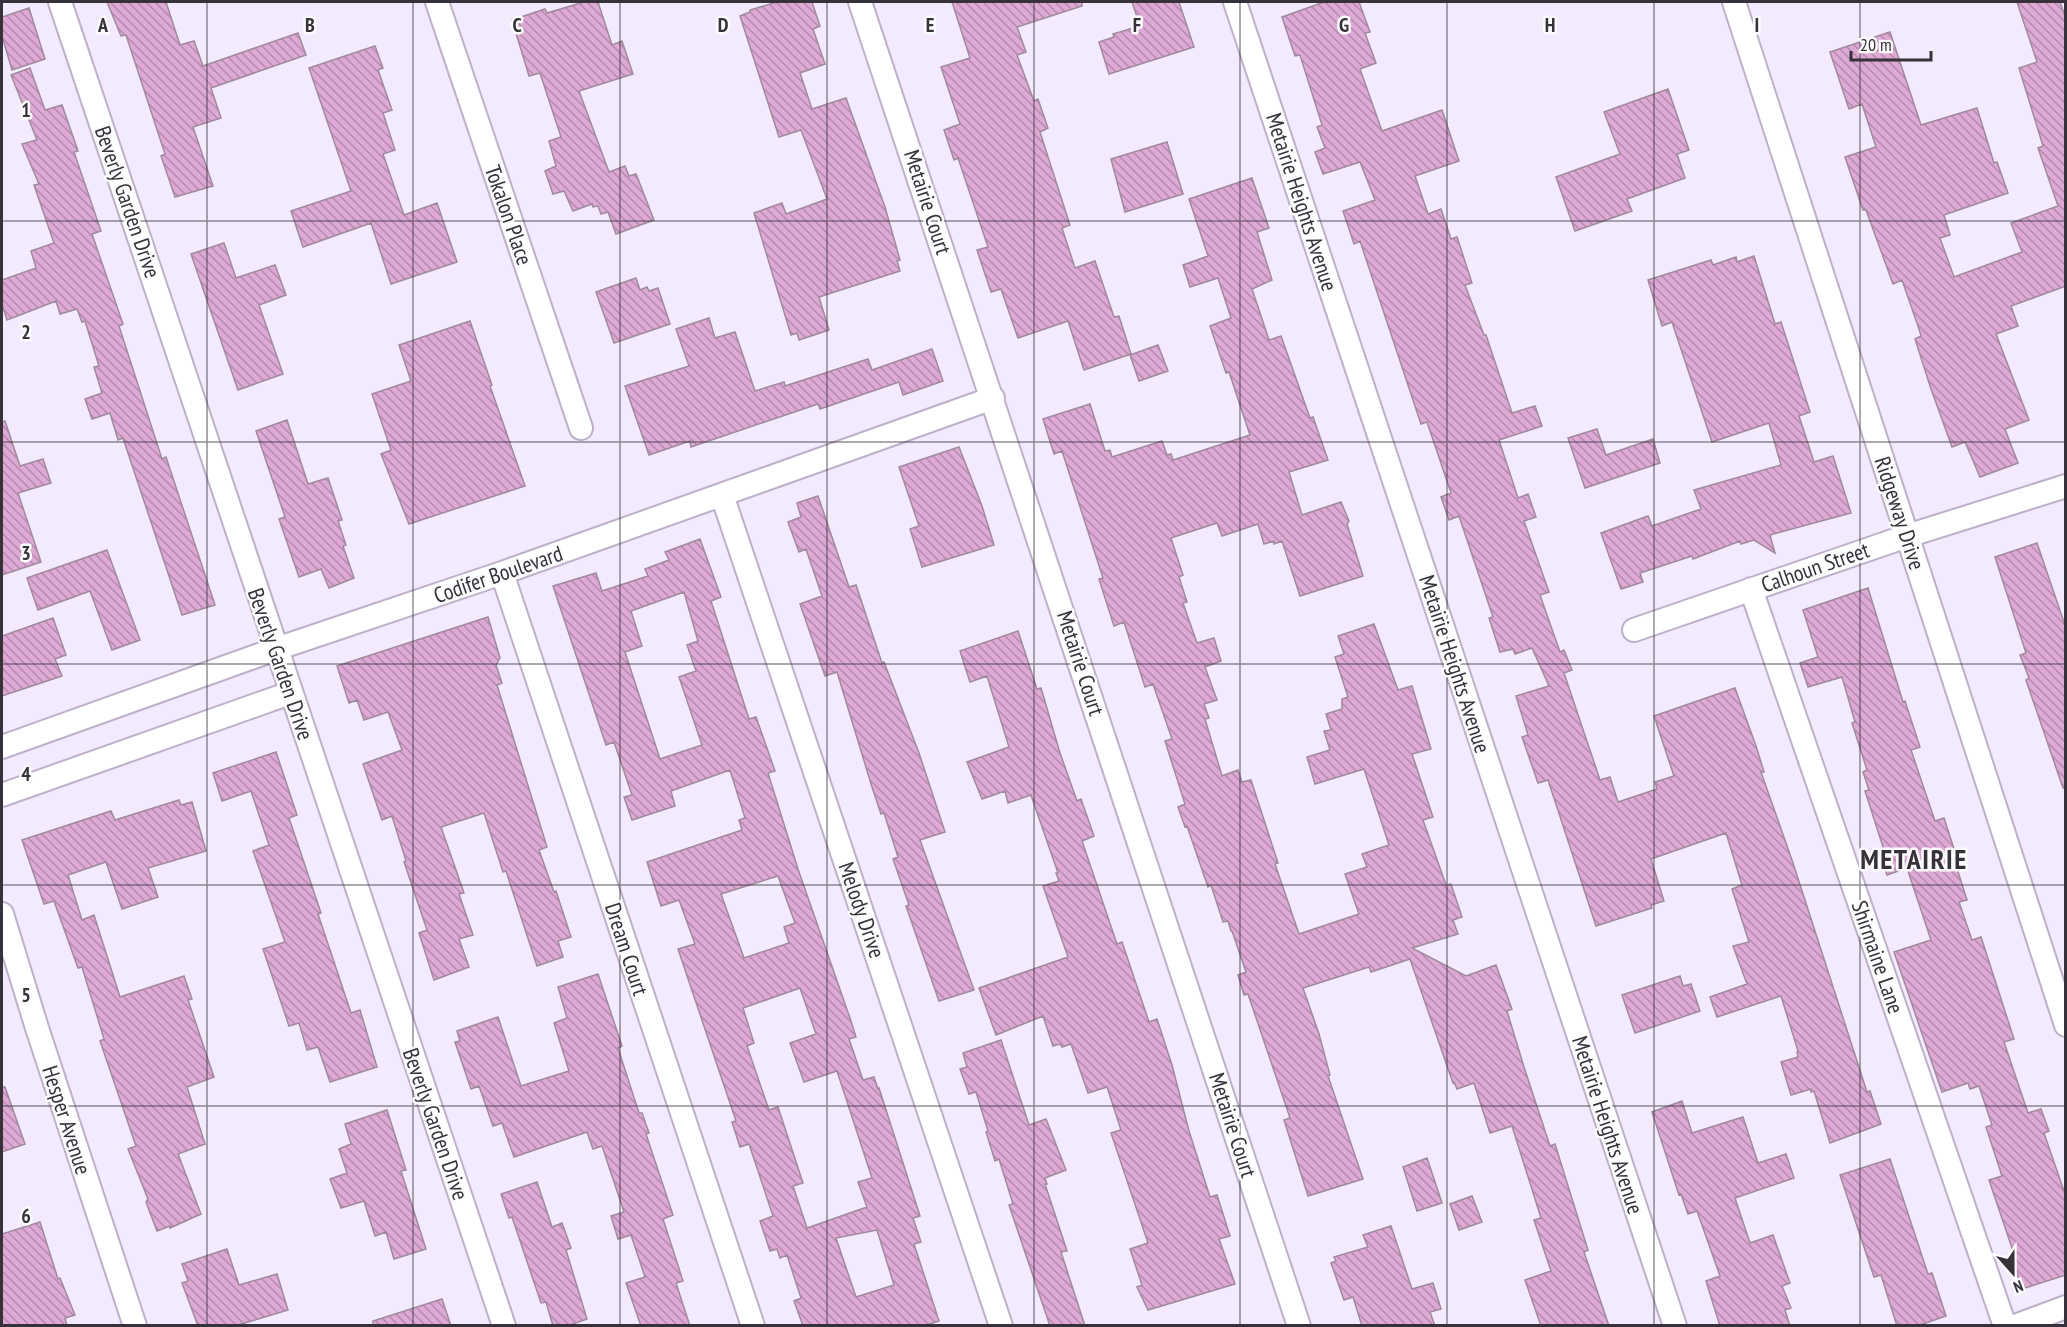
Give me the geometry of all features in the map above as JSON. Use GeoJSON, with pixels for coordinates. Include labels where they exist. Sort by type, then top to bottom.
{"type":"FeatureCollection","features":[{"type":"Feature","properties":{"kind":"street","name":"Beverly Garden Drive"},"geometry":{"type":"LineString","coordinates":[[60,2],[504,1326]]}},
{"type":"Feature","properties":{"kind":"street","name":"Tokalon Place"},"geometry":{"type":"LineString","coordinates":[[437,2],[581,428]]}},
{"type":"Feature","properties":{"kind":"street","name":"Metairie Court"},"geometry":{"type":"LineString","coordinates":[[861,2],[1299,1326]]}},
{"type":"Feature","properties":{"kind":"street","name":"Metairie Heights Avenue"},"geometry":{"type":"LineString","coordinates":[[1235,2],[1675,1326]]}},
{"type":"Feature","properties":{"kind":"street","name":"Ridgeway Drive"},"geometry":{"type":"LineString","coordinates":[[1734,2],[2066,1025]]}},
{"type":"Feature","properties":{"kind":"street","name":"Codifer Boulevard"},"geometry":{"type":"LineString","coordinates":[[2,747],[276,649],[502,573],[993,398]]}},
{"type":"Feature","properties":{"kind":"street","name":"Calhoun Street"},"geometry":{"type":"LineString","coordinates":[[1634,630],[1907,536],[2066,486]]}},
{"type":"Feature","properties":{"kind":"street","name":"Melody Drive"},"geometry":{"type":"LineString","coordinates":[[722,495],[1001,1326]]}},
{"type":"Feature","properties":{"kind":"street","name":"Dream Court"},"geometry":{"type":"LineString","coordinates":[[502,573],[753,1326]]}},
{"type":"Feature","properties":{"kind":"street","name":"Shirmaine Lane"},"geometry":{"type":"LineString","coordinates":[[1751,589],[2005,1326]]}},
{"type":"Feature","properties":{"kind":"street"},"geometry":{"type":"LineString","coordinates":[[2,795],[290,693]]}},
{"type":"Feature","properties":{"kind":"street","name":"Hesper Avenue"},"geometry":{"type":"LineString","coordinates":[[2,914],[135,1326]]}},
{"type":"Feature","properties":{"kind":"street"},"geometry":{"type":"LineString","coordinates":[[2015,1326],[2066,1307]]}},
{"type":"Feature","properties":{"kind":"building"},"geometry":{"type":"Polygon","coordinates":[[[107,2],[166,2],[180,45],[194,41],[203,66],[298,33],[306,55],[211,88],[221,118],[193,127],[213,186],[175,197],[161,156],[165,154],[126,35],[121,36],[107,2]]]}},
{"type":"Feature","properties":{"kind":"building"},"geometry":{"type":"Polygon","coordinates":[[[584,2],[598,2],[612,45],[622,41],[633,74],[579,91],[609,172],[625,166],[629,176],[636,174],[654,220],[616,234],[608,212],[601,214],[598,206],[593,207],[592,204],[573,211],[564,191],[553,194],[545,171],[556,166],[549,141],[561,137],[540,73],[529,76],[512,20],[545,9],[547,13],[584,2]]]}},
{"type":"Feature","properties":{"kind":"building"},"geometry":{"type":"Polygon","coordinates":[[[777,2],[812,2],[820,26],[813,29],[825,64],[800,73],[812,109],[846,98],[885,207],[900,260],[897,261],[900,271],[819,297],[829,330],[799,340],[797,333],[791,335],[754,213],[782,203],[786,214],[827,199],[801,130],[779,137],[740,16],[750,10],[777,2]]]}},
{"type":"Feature","properties":{"kind":"building"},"geometry":{"type":"Polygon","coordinates":[[[952,2],[1082,2],[1082,6],[1017,27],[1026,52],[1017,55],[1034,101],[1038,99],[1048,128],[1040,132],[1070,225],[1062,228],[1075,268],[1095,261],[1114,317],[1119,316],[1131,354],[1084,370],[1068,321],[1018,338],[1001,289],[991,292],[977,250],[988,247],[958,158],[954,160],[944,130],[960,124],[941,67],[970,58],[952,2]]]}},
{"type":"Feature","properties":{"kind":"building"},"geometry":{"type":"Polygon","coordinates":[[[1132,2],[1179,2],[1194,47],[1109,74],[1099,42],[1114,37],[1113,34],[1140,26],[1132,2]]]}},
{"type":"Feature","properties":{"kind":"building"},"geometry":{"type":"Polygon","coordinates":[[[1324,2],[1359,2],[1370,32],[1365,33],[1376,63],[1360,69],[1382,131],[1442,110],[1459,161],[1415,176],[1428,214],[1441,209],[1451,239],[1457,237],[1472,283],[1465,285],[1484,335],[1486,335],[1512,413],[1535,406],[1542,426],[1499,440],[1518,498],[1528,494],[1536,517],[1524,521],[1549,592],[1540,595],[1560,652],[1564,650],[1572,670],[1564,673],[1600,780],[1610,777],[1618,802],[1657,789],[1655,782],[1674,776],[1654,716],[1735,688],[1756,746],[1764,772],[1761,772],[1867,1092],[1870,1091],[1881,1124],[1830,1143],[1814,1091],[1811,1092],[1811,1089],[1791,1095],[1781,1062],[1798,1057],[1798,1051],[1781,996],[1717,1017],[1710,997],[1747,984],[1733,946],[1749,942],[1732,889],[1742,885],[1726,833],[1651,859],[1664,901],[1651,905],[1652,908],[1596,926],[1548,780],[1538,783],[1522,737],[1528,735],[1516,696],[1549,686],[1532,648],[1515,654],[1513,649],[1500,652],[1489,618],[1493,617],[1459,516],[1449,520],[1441,497],[1451,493],[1427,422],[1421,424],[1360,241],[1354,244],[1343,211],[1375,200],[1360,162],[1323,174],[1315,152],[1325,148],[1317,127],[1322,125],[1300,55],[1295,56],[1282,17],[1324,2]]]}},
{"type":"Feature","properties":{"kind":"building"},"geometry":{"type":"Polygon","coordinates":[[[2017,2],[2060,2],[2066,19],[2066,286],[2011,306],[2018,326],[1996,334],[2029,420],[2005,429],[2018,463],[1980,477],[1965,442],[1952,447],[1915,339],[1921,336],[1902,280],[1893,284],[1866,210],[1863,210],[1845,157],[1876,147],[1862,104],[1849,109],[1830,52],[1890,32],[1921,125],[1977,108],[1994,163],[1997,162],[2008,193],[1944,215],[1950,235],[1940,238],[1954,277],[2022,252],[2011,223],[2058,206],[2038,148],[2043,146],[2019,68],[2037,62],[2017,2]]]}},
{"type":"Feature","properties":{"kind":"building"},"geometry":{"type":"Polygon","coordinates":[[[29,8],[45,59],[12,70],[2,36],[2,17],[29,8]]]}},
{"type":"Feature","properties":{"kind":"building"},"geometry":{"type":"Polygon","coordinates":[[[375,46],[383,68],[378,70],[392,110],[383,113],[395,150],[383,154],[404,215],[437,203],[457,262],[391,284],[371,223],[303,247],[291,211],[351,191],[309,68],[375,46]]]}},
{"type":"Feature","properties":{"kind":"building"},"geometry":{"type":"Polygon","coordinates":[[[30,68],[45,110],[62,105],[78,151],[74,152],[101,231],[92,234],[123,324],[119,326],[162,459],[166,457],[215,605],[182,615],[123,438],[118,440],[110,413],[92,419],[85,399],[102,393],[94,367],[99,366],[85,321],[82,322],[77,309],[60,314],[56,301],[7,320],[2,304],[2,280],[36,268],[31,251],[54,243],[34,185],[39,184],[22,144],[37,140],[11,75],[30,68]]]}},
{"type":"Feature","properties":{"kind":"building"},"geometry":{"type":"Polygon","coordinates":[[[1668,89],[1689,150],[1677,154],[1685,178],[1627,199],[1632,211],[1575,231],[1556,177],[1620,154],[1604,112],[1668,89]]]}},
{"type":"Feature","properties":{"kind":"building"},"geometry":{"type":"Polygon","coordinates":[[[1167,142],[1183,194],[1125,212],[1111,159],[1167,142]]]}},
{"type":"Feature","properties":{"kind":"building"},"geometry":{"type":"Polygon","coordinates":[[[1252,178],[1269,228],[1257,232],[1272,280],[1252,289],[1269,340],[1281,336],[1310,418],[1313,417],[1328,460],[1289,472],[1302,515],[1341,502],[1349,521],[1347,524],[1363,576],[1300,596],[1282,541],[1264,544],[1258,524],[1222,536],[1217,523],[1171,538],[1183,575],[1179,577],[1187,602],[1183,603],[1197,643],[1214,638],[1221,661],[1205,667],[1217,700],[1204,704],[1209,718],[1205,719],[1222,776],[1238,770],[1242,782],[1251,780],[1278,863],[1275,864],[1299,934],[1359,914],[1345,874],[1367,867],[1362,854],[1389,845],[1364,769],[1315,784],[1307,757],[1330,750],[1324,731],[1331,730],[1326,714],[1342,709],[1342,699],[1348,697],[1335,657],[1344,654],[1338,636],[1374,624],[1398,690],[1412,686],[1431,749],[1412,754],[1433,817],[1423,820],[1446,885],[1451,884],[1462,917],[1453,920],[1458,934],[1412,948],[1466,976],[1496,965],[1512,1009],[1507,1011],[1524,1067],[1550,1146],[1555,1144],[1588,1250],[1584,1252],[1609,1326],[1541,1326],[1525,1280],[1551,1271],[1534,1220],[1541,1218],[1512,1126],[1490,1133],[1474,1083],[1457,1089],[1453,1083],[1410,959],[1371,972],[1369,967],[1303,988],[1319,1034],[1330,1075],[1328,1076],[1363,1179],[1308,1196],[1284,1120],[1290,1118],[1248,994],[1244,995],[1238,975],[1246,972],[1228,921],[1223,922],[1211,885],[1208,887],[1178,807],[1185,804],[1165,741],[1172,739],[1153,684],[1145,687],[1124,622],[1114,626],[1099,579],[1103,578],[1062,451],[1054,454],[1043,419],[1090,404],[1105,451],[1110,450],[1112,457],[1162,441],[1167,455],[1171,454],[1173,460],[1250,435],[1229,372],[1226,373],[1210,326],[1231,318],[1218,278],[1190,287],[1183,265],[1208,256],[1189,199],[1252,178]]]}},
{"type":"Feature","properties":{"kind":"building"},"geometry":{"type":"Polygon","coordinates":[[[224,243],[236,278],[275,265],[286,295],[259,305],[283,374],[238,390],[191,254],[224,243]]]}},
{"type":"Feature","properties":{"kind":"building"},"geometry":{"type":"Polygon","coordinates":[[[1754,256],[1775,324],[1781,322],[1810,412],[1799,416],[1814,462],[1833,456],[1851,513],[1770,535],[1775,553],[1754,540],[1741,544],[1740,541],[1693,559],[1692,556],[1640,573],[1643,582],[1621,589],[1601,533],[1648,516],[1652,526],[1701,509],[1694,490],[1781,465],[1769,423],[1712,442],[1672,322],[1662,326],[1648,280],[1711,260],[1713,265],[1736,257],[1737,262],[1754,256]]]}},
{"type":"Feature","properties":{"kind":"building"},"geometry":{"type":"Polygon","coordinates":[[[636,278],[640,290],[647,287],[649,291],[658,288],[670,324],[614,343],[596,292],[636,278]]]}},
{"type":"Feature","properties":{"kind":"building"},"geometry":{"type":"Polygon","coordinates":[[[709,318],[715,338],[735,332],[755,391],[784,382],[785,386],[868,359],[872,370],[932,349],[943,381],[903,395],[899,382],[820,409],[818,404],[691,447],[690,441],[649,455],[625,386],[689,366],[676,329],[709,318]]]}},
{"type":"Feature","properties":{"kind":"building"},"geometry":{"type":"Polygon","coordinates":[[[470,321],[525,486],[409,524],[381,454],[391,450],[372,394],[411,381],[399,345],[470,321]]]}},
{"type":"Feature","properties":{"kind":"building"},"geometry":{"type":"Polygon","coordinates":[[[1158,345],[1168,371],[1139,381],[1130,355],[1158,345]]]}},
{"type":"Feature","properties":{"kind":"building"},"geometry":{"type":"Polygon","coordinates":[[[287,420],[308,484],[328,478],[342,520],[338,521],[346,545],[343,546],[354,578],[329,588],[321,569],[299,577],[279,519],[285,517],[256,431],[287,420]]]}},
{"type":"Feature","properties":{"kind":"building"},"geometry":{"type":"Polygon","coordinates":[[[5,421],[20,466],[43,459],[51,483],[18,493],[41,562],[2,575],[2,422],[5,421]]]}},
{"type":"Feature","properties":{"kind":"building"},"geometry":{"type":"Polygon","coordinates":[[[1597,429],[1606,455],[1653,439],[1660,463],[1585,488],[1568,438],[1597,429]]]}},
{"type":"Feature","properties":{"kind":"building"},"geometry":{"type":"Polygon","coordinates":[[[959,447],[982,506],[994,545],[922,567],[910,529],[919,526],[899,467],[959,447]]]}},
{"type":"Feature","properties":{"kind":"building"},"geometry":{"type":"Polygon","coordinates":[[[818,496],[849,587],[856,585],[882,663],[884,662],[919,753],[945,832],[920,840],[974,990],[939,1001],[906,906],[909,905],[893,859],[898,857],[884,813],[881,814],[872,787],[837,672],[825,676],[800,604],[822,596],[806,549],[799,552],[788,522],[801,517],[797,503],[818,496]]]}},
{"type":"Feature","properties":{"kind":"building"},"geometry":{"type":"Polygon","coordinates":[[[700,539],[721,597],[711,601],[749,719],[756,717],[775,771],[768,773],[798,869],[856,1037],[849,1039],[863,1080],[874,1077],[879,1088],[920,1216],[913,1218],[921,1242],[914,1244],[939,1321],[923,1326],[803,1326],[794,1301],[801,1298],[787,1255],[780,1258],[777,1249],[770,1251],[760,1221],[773,1216],[749,1144],[740,1147],[732,1122],[736,1121],[678,949],[695,944],[679,900],[661,906],[647,862],[742,830],[739,820],[745,818],[730,770],[671,791],[675,806],[632,820],[624,797],[632,795],[614,742],[606,745],[553,586],[596,573],[602,591],[648,576],[645,569],[669,560],[665,552],[700,539]],[[684,592],[631,611],[642,646],[625,652],[660,759],[702,745],[679,677],[696,671],[687,645],[698,641],[684,592]],[[778,876],[721,894],[744,958],[789,943],[784,927],[795,923],[778,876]],[[800,988],[743,1008],[754,1043],[747,1046],[769,1110],[778,1107],[803,1183],[793,1186],[807,1228],[867,1207],[858,1182],[872,1178],[837,1071],[804,1082],[790,1043],[816,1034],[800,988]],[[877,1230],[836,1238],[856,1297],[894,1285],[877,1230]]]}},
{"type":"Feature","properties":{"kind":"building"},"geometry":{"type":"Polygon","coordinates":[[[2037,543],[2066,628],[2066,788],[2063,788],[2026,680],[2029,678],[2020,655],[2026,653],[1995,557],[2037,543]]]}},
{"type":"Feature","properties":{"kind":"building"},"geometry":{"type":"Polygon","coordinates":[[[107,550],[140,640],[112,650],[90,591],[38,610],[27,578],[107,550]]]}},
{"type":"Feature","properties":{"kind":"building"},"geometry":{"type":"Polygon","coordinates":[[[1868,588],[1903,702],[1905,701],[1920,747],[1911,750],[1935,821],[1944,818],[1957,858],[1954,859],[1967,900],[1959,902],[1972,940],[1981,937],[2014,1039],[2004,1042],[2028,1113],[2041,1109],[2049,1131],[2044,1133],[2066,1197],[2066,1275],[2022,1289],[2011,1255],[2014,1254],[1989,1180],[2002,1176],[1986,1127],[1992,1125],[1979,1086],[1970,1089],[1968,1083],[1942,1092],[1894,952],[1931,940],[1907,868],[1887,875],[1879,852],[1884,850],[1865,791],[1869,790],[1863,772],[1867,770],[1852,723],[1855,722],[1842,677],[1808,687],[1800,663],[1818,657],[1803,610],[1868,588]]]}},
{"type":"Feature","properties":{"kind":"building"},"geometry":{"type":"Polygon","coordinates":[[[488,617],[500,658],[496,665],[502,683],[497,685],[547,847],[539,850],[554,892],[556,891],[571,937],[558,941],[563,957],[537,966],[506,871],[503,872],[484,813],[441,827],[464,893],[459,894],[473,935],[459,939],[469,967],[434,980],[419,933],[427,930],[404,862],[406,861],[392,816],[382,820],[363,764],[402,750],[388,712],[364,720],[357,700],[349,703],[337,666],[488,617]]]}},
{"type":"Feature","properties":{"kind":"building"},"geometry":{"type":"Polygon","coordinates":[[[53,618],[66,655],[55,659],[62,676],[2,696],[2,636],[53,618]]]}},
{"type":"Feature","properties":{"kind":"building"},"geometry":{"type":"Polygon","coordinates":[[[1018,631],[1037,689],[1041,688],[1077,801],[1081,799],[1094,836],[1082,841],[1117,944],[1122,942],[1149,1022],[1157,1019],[1210,1197],[1217,1195],[1230,1236],[1219,1239],[1235,1284],[1148,1310],[1137,1287],[1142,1285],[1130,1249],[1148,1243],[1111,1133],[1121,1130],[1107,1087],[1088,1093],[1071,1044],[1062,1047],[1060,1044],[1053,1046],[1043,1016],[996,1035],[979,988],[1068,957],[1043,886],[1059,881],[1056,873],[1058,873],[1031,795],[1008,803],[1005,791],[982,799],[967,762],[1009,747],[987,676],[970,682],[960,651],[1018,631]]]}},
{"type":"Feature","properties":{"kind":"building"},"geometry":{"type":"Polygon","coordinates":[[[276,752],[297,815],[289,818],[321,913],[318,914],[351,1013],[360,1010],[377,1067],[330,1082],[318,1047],[307,1050],[299,1023],[289,1026],[263,949],[285,942],[253,851],[269,845],[251,791],[222,801],[213,773],[276,752]]]}},
{"type":"Feature","properties":{"kind":"building"},"geometry":{"type":"Polygon","coordinates":[[[179,800],[181,805],[192,802],[206,851],[148,868],[158,897],[122,909],[106,862],[68,875],[82,920],[94,915],[120,997],[184,976],[192,999],[188,1000],[214,1077],[187,1087],[205,1144],[178,1154],[201,1214],[170,1228],[170,1226],[157,1231],[146,1202],[148,1199],[128,1149],[136,1146],[100,1041],[104,1039],[82,967],[78,968],[54,901],[44,904],[22,840],[111,811],[115,820],[179,800]]]}},
{"type":"Feature","properties":{"kind":"building"},"geometry":{"type":"Polygon","coordinates":[[[598,974],[622,1046],[618,1048],[639,1113],[642,1113],[649,1133],[646,1134],[673,1215],[663,1219],[683,1281],[676,1283],[690,1326],[641,1326],[626,1283],[645,1277],[631,1235],[618,1239],[611,1216],[624,1212],[602,1146],[593,1149],[587,1132],[514,1157],[502,1123],[493,1126],[479,1086],[471,1089],[455,1042],[460,1041],[457,1031],[498,1017],[521,1086],[569,1071],[554,1023],[567,1018],[558,987],[598,974]]]}},
{"type":"Feature","properties":{"kind":"building"},"geometry":{"type":"Polygon","coordinates":[[[1680,976],[1683,986],[1691,984],[1700,1011],[1635,1033],[1622,995],[1680,976]]]}},
{"type":"Feature","properties":{"kind":"building"},"geometry":{"type":"Polygon","coordinates":[[[1001,1040],[1029,1125],[1046,1119],[1066,1170],[1045,1178],[1047,1184],[1045,1184],[1067,1251],[1061,1252],[1085,1326],[1050,1326],[1009,1205],[1013,1204],[999,1159],[995,1161],[976,1092],[969,1094],[960,1069],[967,1067],[963,1053],[1001,1040]]]}},
{"type":"Feature","properties":{"kind":"building"},"geometry":{"type":"Polygon","coordinates":[[[2,1087],[5,1087],[25,1144],[2,1152],[2,1087]]]}},
{"type":"Feature","properties":{"kind":"building"},"geometry":{"type":"Polygon","coordinates":[[[1682,1101],[1692,1133],[1743,1117],[1758,1163],[1786,1154],[1794,1178],[1735,1198],[1750,1243],[1773,1235],[1790,1283],[1782,1286],[1791,1308],[1785,1310],[1790,1326],[1720,1326],[1706,1281],[1720,1276],[1697,1211],[1688,1214],[1681,1194],[1679,1195],[1652,1112],[1682,1101]]]}},
{"type":"Feature","properties":{"kind":"building"},"geometry":{"type":"Polygon","coordinates":[[[387,1110],[406,1170],[401,1171],[426,1249],[394,1259],[386,1232],[375,1236],[364,1201],[341,1208],[330,1179],[347,1173],[339,1149],[351,1144],[345,1124],[387,1110]]]}},
{"type":"Feature","properties":{"kind":"building"},"geometry":{"type":"Polygon","coordinates":[[[1427,1158],[1442,1203],[1417,1211],[1403,1167],[1427,1158]]]}},
{"type":"Feature","properties":{"kind":"building"},"geometry":{"type":"Polygon","coordinates":[[[1890,1159],[1928,1274],[1932,1273],[1946,1316],[1917,1326],[1897,1326],[1881,1275],[1874,1277],[1840,1175],[1890,1159]]]}},
{"type":"Feature","properties":{"kind":"building"},"geometry":{"type":"Polygon","coordinates":[[[537,1182],[552,1227],[562,1223],[571,1248],[566,1250],[587,1319],[567,1326],[553,1326],[546,1302],[541,1303],[512,1217],[509,1218],[501,1194],[537,1182]]]}},
{"type":"Feature","properties":{"kind":"building"},"geometry":{"type":"Polygon","coordinates":[[[1472,1196],[1482,1222],[1459,1230],[1450,1204],[1472,1196]]]}},
{"type":"Feature","properties":{"kind":"building"},"geometry":{"type":"Polygon","coordinates":[[[40,1222],[58,1279],[60,1278],[75,1315],[65,1318],[67,1326],[2,1326],[2,1234],[40,1222]]]}},
{"type":"Feature","properties":{"kind":"building"},"geometry":{"type":"Polygon","coordinates":[[[1391,1226],[1412,1289],[1433,1283],[1441,1309],[1430,1312],[1435,1326],[1362,1326],[1353,1297],[1344,1300],[1331,1263],[1336,1261],[1334,1257],[1368,1247],[1363,1235],[1391,1226]]]}},
{"type":"Feature","properties":{"kind":"building"},"geometry":{"type":"Polygon","coordinates":[[[227,1249],[239,1285],[277,1274],[288,1310],[235,1326],[198,1326],[182,1283],[188,1281],[182,1264],[227,1249]]]}},
{"type":"Feature","properties":{"kind":"building"},"geometry":{"type":"Polygon","coordinates":[[[442,1299],[451,1326],[373,1326],[373,1321],[442,1299]]]}},
{"type":"Feature","properties":{"kind":"district","name":"METAIRIE"},"geometry":{"type":"Point","coordinates":[1914,858]}}]}
